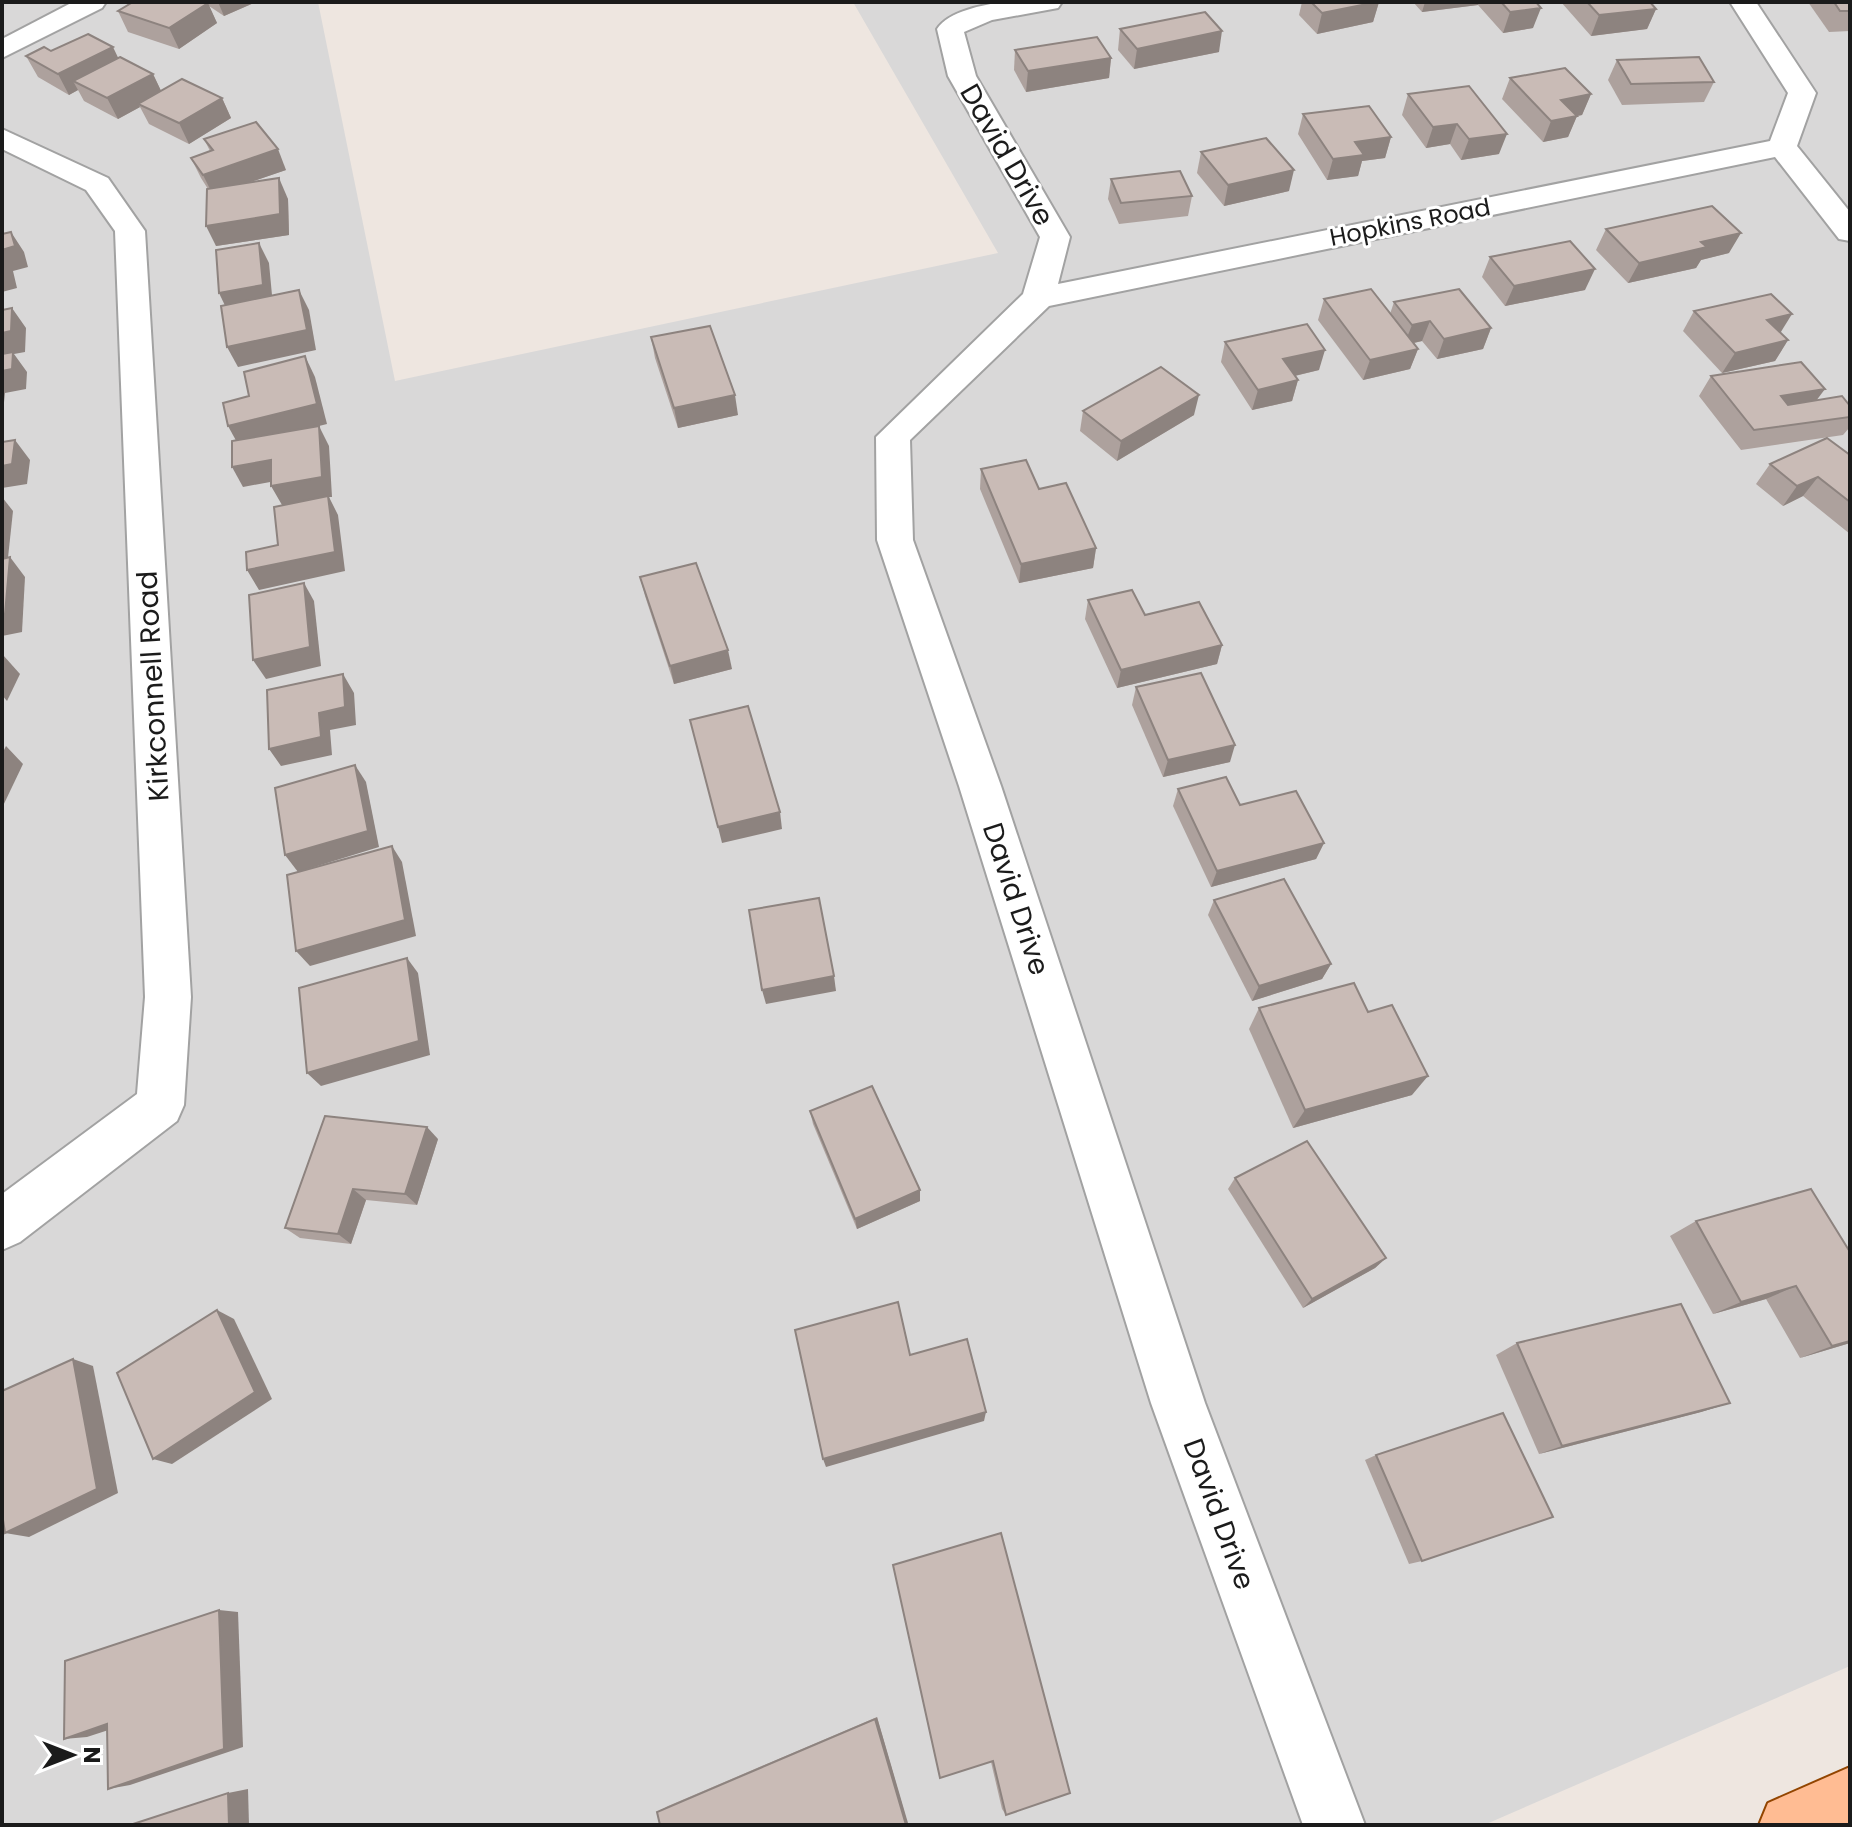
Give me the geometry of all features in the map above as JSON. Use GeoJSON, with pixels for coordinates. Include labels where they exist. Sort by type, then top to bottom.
{"type":"FeatureCollection","features":[{"type":"Feature","properties":{"kind":"main road"},"geometry":{"type":"LineString","coordinates":[[1790,1825],[1850,1798]]}},
{"type":"Feature","properties":{"kind":"street"},"geometry":{"type":"LineString","coordinates":[[2,50],[93,2]]}},
{"type":"Feature","properties":{"kind":"street","name":"David Drive"},"geometry":{"type":"LineString","coordinates":[[1049,2],[985,13],[950,29],[962,76],[1055,237],[1038,298],[893,437],[895,540],[980,786],[1178,1403],[1334,1825]]}},
{"type":"Feature","properties":{"kind":"street"},"geometry":{"type":"LineString","coordinates":[[1743,2],[1802,93],[1782,147],[1850,232]]}},
{"type":"Feature","properties":{"kind":"street","name":"Kirkconnell Road"},"geometry":{"type":"LineString","coordinates":[[2,138],[97,184],[130,231],[168,997],[160,1105],[2,1225]]}},
{"type":"Feature","properties":{"kind":"street","name":"Hopkins Road"},"geometry":{"type":"LineString","coordinates":[[1038,298],[1782,147]]}},
{"type":"Feature","properties":{"kind":"shaded area"},"geometry":{"type":"Polygon","coordinates":[[[2,2],[318,2],[395,381],[998,253],[853,2],[1850,2],[1850,1666],[1484,1825],[2,1825],[2,2]]]}},
{"type":"Feature","properties":{"kind":"building"},"geometry":{"type":"Polygon","coordinates":[[[133,2],[208,3],[169,28],[118,11],[133,2]]]}},
{"type":"Feature","properties":{"kind":"building"},"geometry":{"type":"Polygon","coordinates":[[[1311,2],[1377,2],[1322,13],[1311,2]]]}},
{"type":"Feature","properties":{"kind":"building"},"geometry":{"type":"Polygon","coordinates":[[[1501,2],[1536,2],[1541,8],[1510,12],[1501,2]]]}},
{"type":"Feature","properties":{"kind":"building"},"geometry":{"type":"Polygon","coordinates":[[[1587,2],[1650,2],[1656,9],[1599,15],[1587,2]]]}},
{"type":"Feature","properties":{"kind":"building"},"geometry":{"type":"Polygon","coordinates":[[[1834,2],[1850,2],[1850,11],[1840,11],[1834,2]]]}},
{"type":"Feature","properties":{"kind":"building"},"geometry":{"type":"Polygon","coordinates":[[[1205,12],[1222,31],[1137,49],[1120,29],[1205,12]]]}},
{"type":"Feature","properties":{"kind":"building"},"geometry":{"type":"Polygon","coordinates":[[[88,34],[113,47],[58,74],[26,56],[44,47],[51,51],[88,34]]]}},
{"type":"Feature","properties":{"kind":"building"},"geometry":{"type":"Polygon","coordinates":[[[1097,37],[1111,58],[1028,71],[1015,50],[1097,37]]]}},
{"type":"Feature","properties":{"kind":"building"},"geometry":{"type":"Polygon","coordinates":[[[120,57],[153,74],[107,98],[73,81],[120,57]]]}},
{"type":"Feature","properties":{"kind":"building"},"geometry":{"type":"Polygon","coordinates":[[[1699,57],[1714,82],[1631,84],[1617,60],[1699,57]]]}},
{"type":"Feature","properties":{"kind":"building"},"geometry":{"type":"Polygon","coordinates":[[[1565,68],[1591,94],[1561,100],[1577,116],[1551,121],[1510,78],[1565,68]]]}},
{"type":"Feature","properties":{"kind":"building"},"geometry":{"type":"Polygon","coordinates":[[[182,79],[222,98],[179,123],[138,104],[182,79]]]}},
{"type":"Feature","properties":{"kind":"building"},"geometry":{"type":"Polygon","coordinates":[[[1469,86],[1507,134],[1469,139],[1457,124],[1433,127],[1408,94],[1469,86]]]}},
{"type":"Feature","properties":{"kind":"building"},"geometry":{"type":"Polygon","coordinates":[[[1369,106],[1391,137],[1355,142],[1364,155],[1333,159],[1303,114],[1369,106]]]}},
{"type":"Feature","properties":{"kind":"building"},"geometry":{"type":"Polygon","coordinates":[[[256,122],[278,149],[203,175],[191,158],[213,150],[204,139],[256,122]]]}},
{"type":"Feature","properties":{"kind":"building"},"geometry":{"type":"Polygon","coordinates":[[[1266,138],[1294,170],[1228,185],[1201,152],[1266,138]]]}},
{"type":"Feature","properties":{"kind":"building"},"geometry":{"type":"Polygon","coordinates":[[[1180,171],[1192,196],[1121,203],[1111,179],[1180,171]]]}},
{"type":"Feature","properties":{"kind":"building"},"geometry":{"type":"Polygon","coordinates":[[[279,178],[280,214],[206,226],[207,189],[279,178]]]}},
{"type":"Feature","properties":{"kind":"building"},"geometry":{"type":"Polygon","coordinates":[[[1712,206],[1741,233],[1701,242],[1707,247],[1639,263],[1606,229],[1712,206]]]}},
{"type":"Feature","properties":{"kind":"building"},"geometry":{"type":"Polygon","coordinates":[[[11,232],[15,246],[2,250],[2,234],[11,232]]]}},
{"type":"Feature","properties":{"kind":"building"},"geometry":{"type":"Polygon","coordinates":[[[1570,241],[1595,269],[1514,286],[1490,257],[1570,241]]]}},
{"type":"Feature","properties":{"kind":"building"},"geometry":{"type":"Polygon","coordinates":[[[259,243],[263,285],[219,293],[216,250],[259,243]]]}},
{"type":"Feature","properties":{"kind":"building"},"geometry":{"type":"Polygon","coordinates":[[[1371,289],[1418,349],[1370,360],[1324,299],[1371,289]]]}},
{"type":"Feature","properties":{"kind":"building"},"geometry":{"type":"Polygon","coordinates":[[[1459,289],[1491,328],[1444,339],[1430,321],[1412,325],[1394,302],[1459,289]]]}},
{"type":"Feature","properties":{"kind":"building"},"geometry":{"type":"Polygon","coordinates":[[[299,290],[307,330],[227,347],[221,306],[299,290]]]}},
{"type":"Feature","properties":{"kind":"building"},"geometry":{"type":"Polygon","coordinates":[[[1771,294],[1792,314],[1767,320],[1788,340],[1735,353],[1694,311],[1771,294]]]}},
{"type":"Feature","properties":{"kind":"building"},"geometry":{"type":"Polygon","coordinates":[[[12,308],[11,331],[2,333],[2,310],[12,308]]]}},
{"type":"Feature","properties":{"kind":"building"},"geometry":{"type":"Polygon","coordinates":[[[1307,324],[1325,350],[1283,359],[1298,380],[1258,390],[1225,342],[1307,324]]]}},
{"type":"Feature","properties":{"kind":"building"},"geometry":{"type":"Polygon","coordinates":[[[710,326],[735,395],[674,408],[651,337],[710,326]]]}},
{"type":"Feature","properties":{"kind":"building"},"geometry":{"type":"Polygon","coordinates":[[[13,352],[12,369],[2,371],[2,354],[13,352]]]}},
{"type":"Feature","properties":{"kind":"building"},"geometry":{"type":"Polygon","coordinates":[[[305,356],[317,404],[228,426],[223,403],[249,396],[244,372],[305,356]]]}},
{"type":"Feature","properties":{"kind":"building"},"geometry":{"type":"Polygon","coordinates":[[[1801,362],[1825,389],[1781,396],[1788,405],[1842,396],[1850,406],[1850,417],[1754,430],[1711,376],[1801,362]]]}},
{"type":"Feature","properties":{"kind":"building"},"geometry":{"type":"Polygon","coordinates":[[[1161,367],[1199,395],[1121,441],[1083,411],[1161,367]]]}},
{"type":"Feature","properties":{"kind":"building"},"geometry":{"type":"Polygon","coordinates":[[[319,426],[322,477],[271,486],[271,460],[232,467],[232,441],[319,426]]]}},
{"type":"Feature","properties":{"kind":"building"},"geometry":{"type":"Polygon","coordinates":[[[1827,438],[1850,455],[1850,502],[1818,477],[1797,486],[1770,464],[1827,438]]]}},
{"type":"Feature","properties":{"kind":"building"},"geometry":{"type":"Polygon","coordinates":[[[15,440],[12,464],[2,466],[2,442],[15,440]]]}},
{"type":"Feature","properties":{"kind":"building"},"geometry":{"type":"Polygon","coordinates":[[[1026,460],[1039,489],[1066,483],[1096,548],[1021,564],[981,469],[1026,460]]]}},
{"type":"Feature","properties":{"kind":"building"},"geometry":{"type":"Polygon","coordinates":[[[328,496],[335,552],[247,570],[246,552],[278,545],[274,507],[328,496]]]}},
{"type":"Feature","properties":{"kind":"building"},"geometry":{"type":"Polygon","coordinates":[[[10,557],[5,614],[2,614],[2,559],[10,557]]]}},
{"type":"Feature","properties":{"kind":"building"},"geometry":{"type":"Polygon","coordinates":[[[696,563],[728,650],[670,666],[640,577],[696,563]]]}},
{"type":"Feature","properties":{"kind":"building"},"geometry":{"type":"Polygon","coordinates":[[[304,583],[310,647],[253,660],[249,595],[304,583]]]}},
{"type":"Feature","properties":{"kind":"building"},"geometry":{"type":"Polygon","coordinates":[[[1132,590],[1145,615],[1199,602],[1222,645],[1121,670],[1088,600],[1132,590]]]}},
{"type":"Feature","properties":{"kind":"building"},"geometry":{"type":"Polygon","coordinates":[[[1201,673],[1235,745],[1168,760],[1136,687],[1201,673]]]}},
{"type":"Feature","properties":{"kind":"building"},"geometry":{"type":"Polygon","coordinates":[[[343,674],[345,707],[319,713],[321,737],[269,749],[267,690],[343,674]]]}},
{"type":"Feature","properties":{"kind":"building"},"geometry":{"type":"Polygon","coordinates":[[[748,706],[780,812],[718,827],[690,720],[748,706]]]}},
{"type":"Feature","properties":{"kind":"building"},"geometry":{"type":"Polygon","coordinates":[[[355,765],[368,831],[285,855],[275,788],[355,765]]]}},
{"type":"Feature","properties":{"kind":"building"},"geometry":{"type":"Polygon","coordinates":[[[1226,777],[1240,805],[1296,791],[1324,843],[1217,871],[1178,789],[1226,777]]]}},
{"type":"Feature","properties":{"kind":"building"},"geometry":{"type":"Polygon","coordinates":[[[392,846],[405,920],[296,951],[287,875],[392,846]]]}},
{"type":"Feature","properties":{"kind":"building"},"geometry":{"type":"Polygon","coordinates":[[[1284,879],[1331,964],[1259,986],[1214,900],[1284,879]]]}},
{"type":"Feature","properties":{"kind":"building"},"geometry":{"type":"Polygon","coordinates":[[[819,898],[834,976],[762,990],[749,910],[819,898]]]}},
{"type":"Feature","properties":{"kind":"building"},"geometry":{"type":"Polygon","coordinates":[[[407,958],[419,1041],[307,1073],[299,988],[407,958]]]}},
{"type":"Feature","properties":{"kind":"building"},"geometry":{"type":"Polygon","coordinates":[[[1354,983],[1368,1012],[1392,1005],[1428,1076],[1305,1110],[1259,1008],[1354,983]]]}},
{"type":"Feature","properties":{"kind":"building"},"geometry":{"type":"Polygon","coordinates":[[[872,1086],[920,1190],[855,1219],[810,1111],[872,1086]]]}},
{"type":"Feature","properties":{"kind":"building"},"geometry":{"type":"Polygon","coordinates":[[[325,1116],[427,1127],[405,1194],[353,1189],[338,1234],[285,1228],[325,1116]]]}},
{"type":"Feature","properties":{"kind":"building"},"geometry":{"type":"Polygon","coordinates":[[[1307,1141],[1386,1258],[1312,1299],[1235,1178],[1307,1141]]]}},
{"type":"Feature","properties":{"kind":"building"},"geometry":{"type":"Polygon","coordinates":[[[1811,1189],[1850,1252],[1850,1341],[1832,1346],[1796,1286],[1741,1302],[1696,1221],[1811,1189]]]}},
{"type":"Feature","properties":{"kind":"building"},"geometry":{"type":"Polygon","coordinates":[[[898,1302],[910,1355],[967,1339],[986,1412],[823,1459],[795,1330],[898,1302]]]}},
{"type":"Feature","properties":{"kind":"building"},"geometry":{"type":"Polygon","coordinates":[[[1681,1304],[1730,1403],[1562,1446],[1517,1343],[1681,1304]]]}},
{"type":"Feature","properties":{"kind":"building"},"geometry":{"type":"Polygon","coordinates":[[[217,1310],[255,1392],[153,1459],[117,1373],[217,1310]]]}},
{"type":"Feature","properties":{"kind":"building"},"geometry":{"type":"Polygon","coordinates":[[[73,1359],[97,1489],[5,1533],[2,1513],[2,1391],[73,1359]]]}},
{"type":"Feature","properties":{"kind":"building"},"geometry":{"type":"Polygon","coordinates":[[[1503,1413],[1553,1517],[1422,1561],[1376,1455],[1503,1413]]]}},
{"type":"Feature","properties":{"kind":"building"},"geometry":{"type":"Polygon","coordinates":[[[1001,1533],[1070,1793],[1006,1815],[993,1761],[940,1778],[893,1565],[1001,1533]]]}},
{"type":"Feature","properties":{"kind":"building"},"geometry":{"type":"Polygon","coordinates":[[[219,1610],[224,1749],[108,1789],[107,1724],[64,1739],[65,1661],[219,1610]]]}},
{"type":"Feature","properties":{"kind":"building"},"geometry":{"type":"Polygon","coordinates":[[[875,1719],[906,1825],[660,1825],[657,1812],[875,1719]]]}},
{"type":"Feature","properties":{"kind":"building"},"geometry":{"type":"Polygon","coordinates":[[[228,1793],[229,1825],[130,1825],[228,1793]]]}}]}
